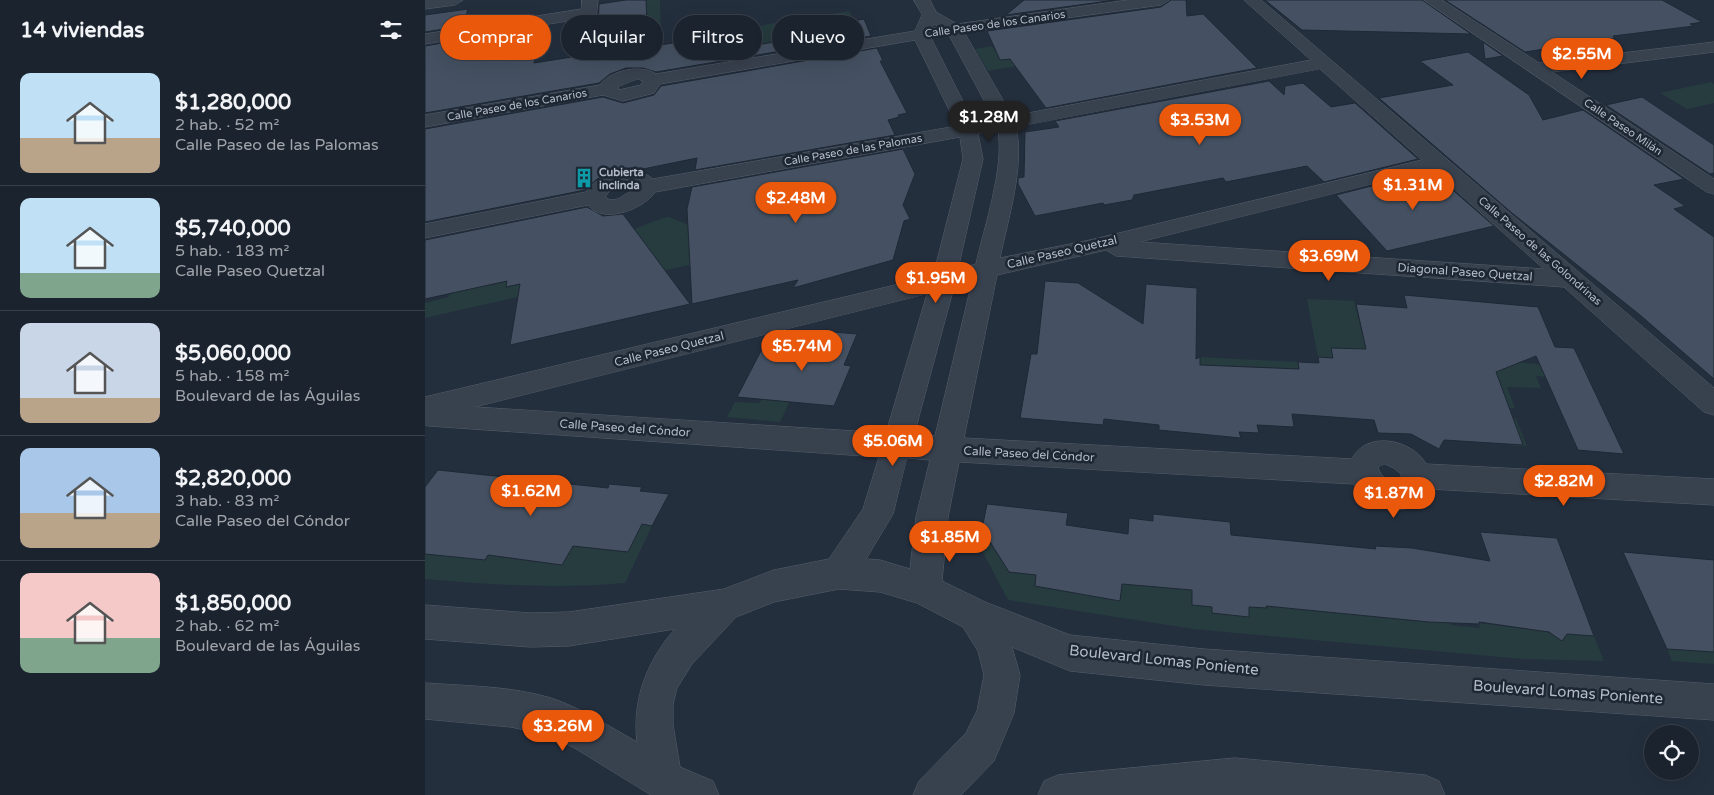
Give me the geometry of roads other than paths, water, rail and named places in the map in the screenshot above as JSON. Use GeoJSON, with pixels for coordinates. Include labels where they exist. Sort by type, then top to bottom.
{"type":"FeatureCollection","features":[{"type":"Feature","properties":{"kind":"street"},"geometry":{"type":"LineString","coordinates":[[425,4],[455,0]]}},
{"type":"Feature","properties":{"kind":"street"},"geometry":{"type":"LineString","coordinates":[[839,573],[877,514],[943,282],[973,159],[968,129],[925,25],[923,0]]}},
{"type":"Feature","properties":{"kind":"street","name":"Calle Paseo de los Canarios"},"geometry":{"type":"LineString","coordinates":[[425,121],[608,89],[615,95],[632,95],[648,89],[653,80],[925,25],[954,29],[1161,0]]}},
{"type":"Feature","properties":{"kind":"street","name":"Calle Paseo de las Golondrinas"},"geometry":{"type":"LineString","coordinates":[[1252,0],[1714,404]]}},
{"type":"Feature","properties":{"kind":"street","name":"Calle Paseo Milán"},"geometry":{"type":"LineString","coordinates":[[1432,0],[1714,188]]}},
{"type":"Feature","properties":{"kind":"street"},"geometry":{"type":"LineString","coordinates":[[425,39],[589,7]]}},
{"type":"Feature","properties":{"kind":"street"},"geometry":{"type":"LineString","coordinates":[[924,589],[929,532],[1005,184],[1009,138],[1007,123],[954,29]]}},
{"type":"Feature","properties":{"kind":"street"},"geometry":{"type":"LineString","coordinates":[[1536,69],[1714,47]]}},
{"type":"Feature","properties":{"kind":"street"},"geometry":{"type":"LineString","coordinates":[[1687,50],[1714,61]]}},
{"type":"Feature","properties":{"kind":"street","name":"Calle Paseo de las Palomas"},"geometry":{"type":"LineString","coordinates":[[425,230],[594,197],[595,202],[601,205],[619,206],[638,198],[646,187],[1325,64]]}},
{"type":"Feature","properties":{"kind":"street","name":"Calle Paseo Quetzal"},"geometry":{"type":"LineString","coordinates":[[425,408],[943,282],[986,269],[1090,247],[1437,162]]}},
{"type":"Feature","properties":{"kind":"street","name":"Diagonal Paseo Quetzal"},"geometry":{"type":"LineString","coordinates":[[1090,247],[1571,279]]}},
{"type":"Feature","properties":{"kind":"street","name":"Calle Paseo del Cóndor"},"geometry":{"type":"LineString","coordinates":[[425,415],[896,446],[1363,472],[1364,464],[1368,457],[1375,453],[1385,452],[1405,460],[1414,468],[1417,476],[1714,492]]}},
{"type":"Feature","properties":{"kind":"street","name":"Boulevard Lomas Poniente"},"geometry":{"type":"LineString","coordinates":[[425,622],[530,630],[569,629],[724,605],[774,586],[839,573],[880,576],[924,589],[975,616],[1070,653],[1204,667],[1714,702]]}},
{"type":"Feature","properties":{"kind":"street"},"geometry":{"type":"LineString","coordinates":[[667,787],[652,718],[659,685],[673,658],[685,642],[724,605]]}},
{"type":"Feature","properties":{"kind":"street"},"geometry":{"type":"LineString","coordinates":[[933,795],[980,747],[995,713],[1002,675],[994,644],[975,616]]}},
{"type":"Feature","properties":{"kind":"street"},"geometry":{"type":"LineString","coordinates":[[425,701],[511,708],[551,717],[586,734],[667,787],[699,795]]}},
{"type":"Feature","properties":{"kind":"street"},"geometry":{"type":"LineString","coordinates":[[1058,795],[1235,778],[1425,795]]}},
{"type":"Feature","properties":{"kind":"place","name":"Cubierta inclinda"},"geometry":{"type":"Point","coordinates":[584,178]}}]}
